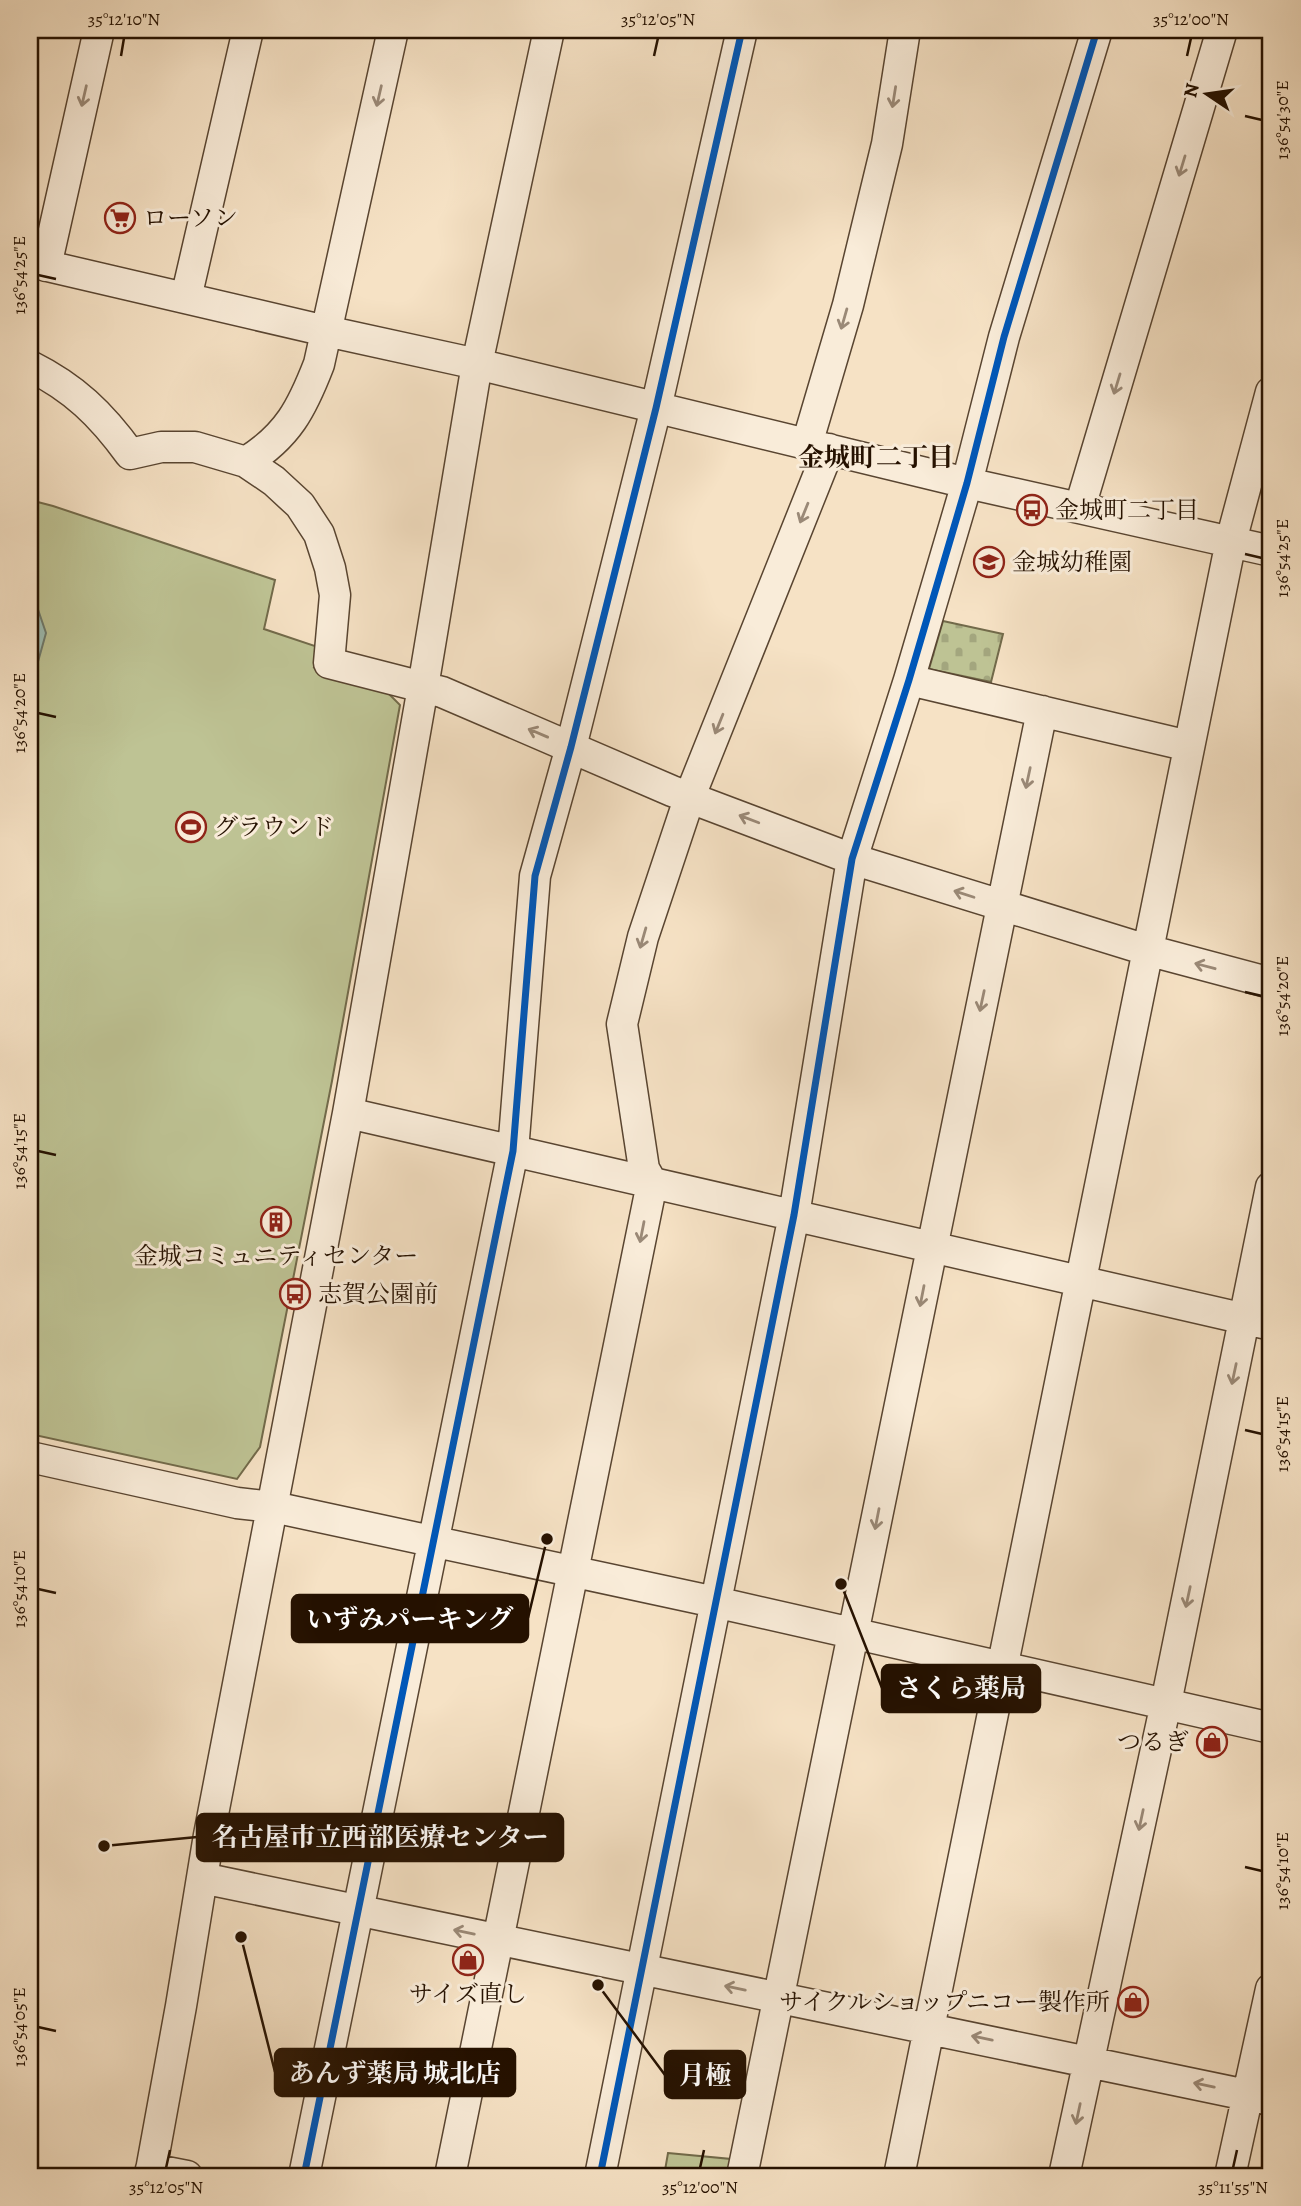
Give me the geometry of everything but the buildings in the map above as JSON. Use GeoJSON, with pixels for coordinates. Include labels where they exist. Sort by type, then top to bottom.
{"type":"FeatureCollection","features":[{"type":"Feature","properties":{"kind":"street"},"geometry":{"type":"LineString","coordinates":[[99,30],[38,264],[477,364],[967,483],[1271,551]]}},
{"type":"Feature","properties":{"kind":"street"},"geometry":{"type":"LineString","coordinates":[[186,298],[248,30]]}},
{"type":"Feature","properties":{"kind":"street"},"geometry":{"type":"LineString","coordinates":[[246,462],[262,452],[285,429],[303,405],[319,364],[393,30]]}},
{"type":"Feature","properties":{"kind":"street"},"geometry":{"type":"LineString","coordinates":[[187,2176],[150,2172],[209,1835],[348,1113],[477,364],[549,30]]}},
{"type":"Feature","properties":{"kind":"street"},"geometry":{"type":"LineString","coordinates":[[304,2176],[513,1151],[535,876],[571,747],[656,408],[742,30]]}},
{"type":"Feature","properties":{"kind":"street"},"geometry":{"type":"LineString","coordinates":[[450,2176],[652,1183],[644,1169],[622,1024],[643,937],[690,796],[818,447],[848,305],[887,144],[905,30]]}},
{"type":"Feature","properties":{"kind":"street"},"geometry":{"type":"LineString","coordinates":[[600,2176],[794,1215],[852,859],[909,680],[967,483],[1003,337],[1069,129],[1097,30]]}},
{"type":"Feature","properties":{"kind":"street"},"geometry":{"type":"LineString","coordinates":[[1080,507],[1222,30]]}},
{"type":"Feature","properties":{"kind":"street"},"geometry":{"type":"LineString","coordinates":[[30,366],[86,401],[130,454],[161,447],[195,447],[246,462],[274,481],[300,505],[319,534],[335,595],[329,663],[442,692],[672,790],[852,859],[1147,950],[1271,983]]}},
{"type":"Feature","properties":{"kind":"street"},"geometry":{"type":"LineString","coordinates":[[899,2176],[1231,541],[1271,392]]}},
{"type":"Feature","properties":{"kind":"street"},"geometry":{"type":"LineString","coordinates":[[909,680],[1189,746]]}},
{"type":"Feature","properties":{"kind":"street"},"geometry":{"type":"LineString","coordinates":[[742,2176],[1042,711]]}},
{"type":"Feature","properties":{"kind":"street"},"geometry":{"type":"LineString","coordinates":[[348,1113],[1258,1322]]}},
{"type":"Feature","properties":{"kind":"street"},"geometry":{"type":"LineString","coordinates":[[1064,2176],[1166,1703],[1258,1322],[1271,1187]]}},
{"type":"Feature","properties":{"kind":"street"},"geometry":{"type":"LineString","coordinates":[[30,1457],[237,1503],[274,1507],[575,1571],[1271,1728]]}},
{"type":"Feature","properties":{"kind":"street"},"geometry":{"type":"LineString","coordinates":[[202,1878],[1260,2097]]}},
{"type":"Feature","properties":{"kind":"street"},"geometry":{"type":"LineString","coordinates":[[1230,2176],[1260,2097],[1271,1989]]}},
{"type":"Feature","properties":{"kind":"green space"},"geometry":{"type":"Polygon","coordinates":[[[30,500],[275,580],[264,629],[321,648],[314,667],[383,688],[400,705],[332,1081],[260,1447],[237,1479],[30,1434],[30,500]]]}},
{"type":"Feature","properties":{"kind":"green space"},"geometry":{"type":"Polygon","coordinates":[[[943,621],[1003,634],[991,682],[929,669],[943,621]]]}},
{"type":"Feature","properties":{"kind":"green space"},"geometry":{"type":"Polygon","coordinates":[[[668,2153],[731,2159],[728,2176],[664,2176],[668,2153]]]}},
{"type":"Feature","properties":{"kind":"water"},"geometry":{"type":"Polygon","coordinates":[[[30,586],[46,633],[34,676],[30,680],[30,586]]]}},
{"type":"Feature","properties":{"kind":"cycle path"},"geometry":{"type":"LineString","coordinates":[[304,2176],[513,1151],[535,876],[571,747],[656,408],[742,30]]}},
{"type":"Feature","properties":{"kind":"cycle path"},"geometry":{"type":"LineString","coordinates":[[600,2176],[794,1215],[852,859],[909,680],[967,483],[1004,337],[1097,30]]}},
{"type":"Feature","properties":{"kind":"place","name":"ローソン"},"geometry":{"type":"Point","coordinates":[120,218]}},
{"type":"Feature","properties":{"kind":"place","name":"金城町二丁目"},"geometry":{"type":"Point","coordinates":[1032,510]}},
{"type":"Feature","properties":{"kind":"place","name":"金城幼稚園"},"geometry":{"type":"Point","coordinates":[989,562]}},
{"type":"Feature","properties":{"kind":"place","name":"グラウンド"},"geometry":{"type":"Point","coordinates":[191,827]}},
{"type":"Feature","properties":{"kind":"place","name":"金城コミュニティセンター"},"geometry":{"type":"Point","coordinates":[276,1222]}},
{"type":"Feature","properties":{"kind":"place","name":"志賀公園前"},"geometry":{"type":"Point","coordinates":[295,1294]}},
{"type":"Feature","properties":{"kind":"place","name":"いずみパーキング"},"geometry":{"type":"Point","coordinates":[547,1539]}},
{"type":"Feature","properties":{"kind":"place","name":"さくら薬局"},"geometry":{"type":"Point","coordinates":[841,1584]}},
{"type":"Feature","properties":{"kind":"place","name":"つるぎ"},"geometry":{"type":"Point","coordinates":[1212,1742]}},
{"type":"Feature","properties":{"kind":"place","name":"名古屋市立西部医療センター"},"geometry":{"type":"Point","coordinates":[104,1846]}},
{"type":"Feature","properties":{"kind":"place","name":"あんず薬局 城北店"},"geometry":{"type":"Point","coordinates":[241,1937]}},
{"type":"Feature","properties":{"kind":"place","name":"サイズ直し"},"geometry":{"type":"Point","coordinates":[468,1960]}},
{"type":"Feature","properties":{"kind":"place","name":"月極"},"geometry":{"type":"Point","coordinates":[598,1985]}},
{"type":"Feature","properties":{"kind":"place","name":"サイクルショップニコー製作所"},"geometry":{"type":"Point","coordinates":[1133,2002]}},
{"type":"Feature","properties":{"kind":"district","name":"金城町二丁目"},"geometry":{"type":"Point","coordinates":[876,457]}}]}
